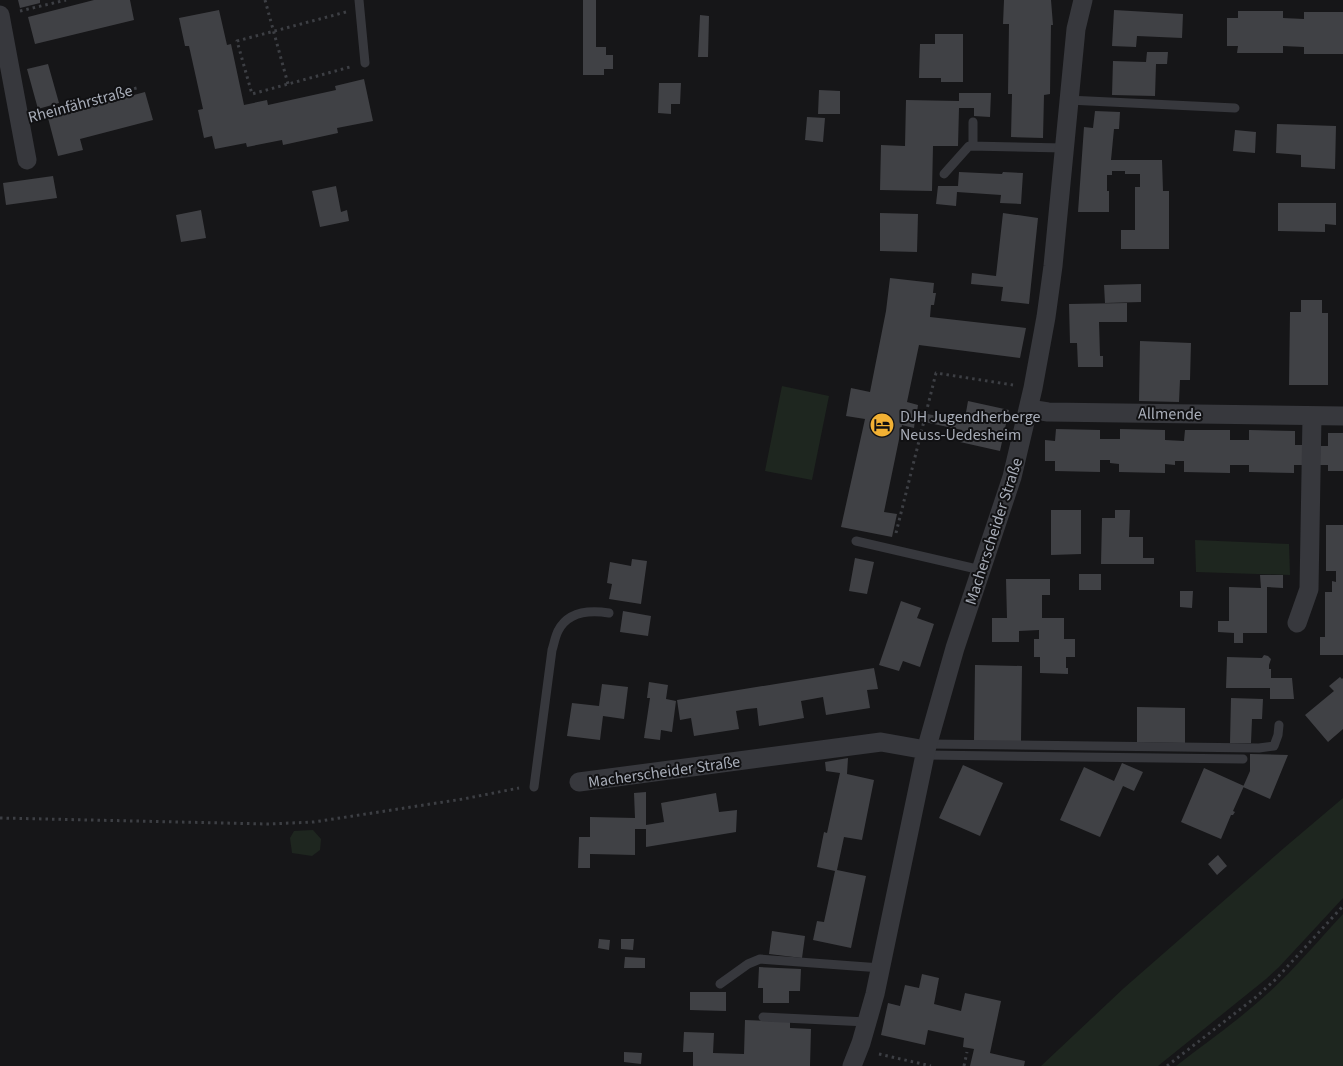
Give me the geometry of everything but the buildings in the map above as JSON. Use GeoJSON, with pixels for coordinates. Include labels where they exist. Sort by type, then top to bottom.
{"type":"FeatureCollection","features":[{"type":"Feature","properties":{"kind":"street","name":"Macherscheider Straße"},"geometry":{"type":"LineString","coordinates":[[855,1058],[868,1022],[881,968],[926,749],[955,648],[1012,477],[1029,409],[1053,266],[1076,29],[1083,0]]}},
{"type":"Feature","properties":{"kind":"street","name":"Rheinfährstraße"},"geometry":{"type":"LineString","coordinates":[[0,16],[27,160]]}},
{"type":"Feature","properties":{"kind":"street","name":"Allmende"},"geometry":{"type":"LineString","coordinates":[[1029,409],[1058,412],[1343,416]]}},
{"type":"Feature","properties":{"kind":"street"},"geometry":{"type":"LineString","coordinates":[[1297,623],[1309,590],[1312,416]]}},
{"type":"Feature","properties":{"kind":"street","name":"Macherscheider Straße"},"geometry":{"type":"LineString","coordinates":[[580,782],[881,742],[926,749]]}},
{"type":"Feature","properties":{"kind":"lane"},"geometry":{"type":"LineString","coordinates":[[359,4],[365,63]]}},
{"type":"Feature","properties":{"kind":"lane"},"geometry":{"type":"LineString","coordinates":[[1068,100],[1235,108]]}},
{"type":"Feature","properties":{"kind":"lane"},"geometry":{"type":"LineString","coordinates":[[973,122],[973,146]]}},
{"type":"Feature","properties":{"kind":"lane"},"geometry":{"type":"LineString","coordinates":[[944,174],[969,146],[1064,148]]}},
{"type":"Feature","properties":{"kind":"lane"},"geometry":{"type":"LineString","coordinates":[[856,541],[981,570]]}},
{"type":"Feature","properties":{"kind":"lane"},"geometry":{"type":"LineString","coordinates":[[534,787],[552,650],[557,632],[565,621],[572,616],[583,612],[609,613]]}},
{"type":"Feature","properties":{"kind":"lane"},"geometry":{"type":"LineString","coordinates":[[926,749],[1259,748],[1274,746],[1278,735],[1278,725]]}},
{"type":"Feature","properties":{"kind":"lane"},"geometry":{"type":"LineString","coordinates":[[926,749],[1243,759]]}},
{"type":"Feature","properties":{"kind":"lane"},"geometry":{"type":"LineString","coordinates":[[720,984],[748,964],[760,959],[881,968]]}},
{"type":"Feature","properties":{"kind":"lane"},"geometry":{"type":"LineString","coordinates":[[763,1017],[868,1022]]}},
{"type":"Feature","properties":{"kind":"path"},"geometry":{"type":"LineString","coordinates":[[19,12],[66,0]]}},
{"type":"Feature","properties":{"kind":"path"},"geometry":{"type":"LineString","coordinates":[[265,0],[288,84]]}},
{"type":"Feature","properties":{"kind":"path"},"geometry":{"type":"LineString","coordinates":[[359,4],[274,32],[237,41],[252,94],[365,63]]}},
{"type":"Feature","properties":{"kind":"path","name":"Rheinfährstraße"},"geometry":{"type":"LineString","coordinates":[[20,119],[140,86]]}},
{"type":"Feature","properties":{"kind":"path"},"geometry":{"type":"LineString","coordinates":[[892,549],[936,373],[1033,388]]}},
{"type":"Feature","properties":{"kind":"path"},"geometry":{"type":"LineString","coordinates":[[0,818],[268,824],[314,822],[534,787]]}},
{"type":"Feature","properties":{"kind":"path"},"geometry":{"type":"LineString","coordinates":[[1167,1066],[1256,997],[1295,959],[1343,906]]}},
{"type":"Feature","properties":{"kind":"path"},"geometry":{"type":"LineString","coordinates":[[964,1066],[968,1052]]}},
{"type":"Feature","properties":{"kind":"path"},"geometry":{"type":"LineString","coordinates":[[855,1058],[931,1066]]}},
{"type":"Feature","properties":{"kind":"shaded area"},"geometry":{"type":"Polygon","coordinates":[[[782,386],[829,396],[812,480],[765,471],[782,386]]]}},
{"type":"Feature","properties":{"kind":"shaded area"},"geometry":{"type":"Polygon","coordinates":[[[1195,540],[1289,544],[1290,575],[1196,572],[1195,540]]]}},
{"type":"Feature","properties":{"kind":"shaded area"},"geometry":{"type":"Polygon","coordinates":[[[1343,798],[1343,898],[1266,979],[1158,1066],[1041,1066],[1124,988],[1343,798]]]}},
{"type":"Feature","properties":{"kind":"shaded area"},"geometry":{"type":"Polygon","coordinates":[[[313,830],[321,839],[320,850],[312,856],[292,853],[290,838],[294,831],[313,830]]]}},
{"type":"Feature","properties":{"kind":"shaded area"},"geometry":{"type":"Polygon","coordinates":[[[1343,914],[1343,1066],[1176,1066],[1238,1019],[1269,992],[1291,971],[1343,914]]]}},
{"type":"Feature","properties":{"kind":"place","name":"DJH Jugendherberge Neuss-Uedesheim"},"geometry":{"type":"Point","coordinates":[882,425]}}]}
